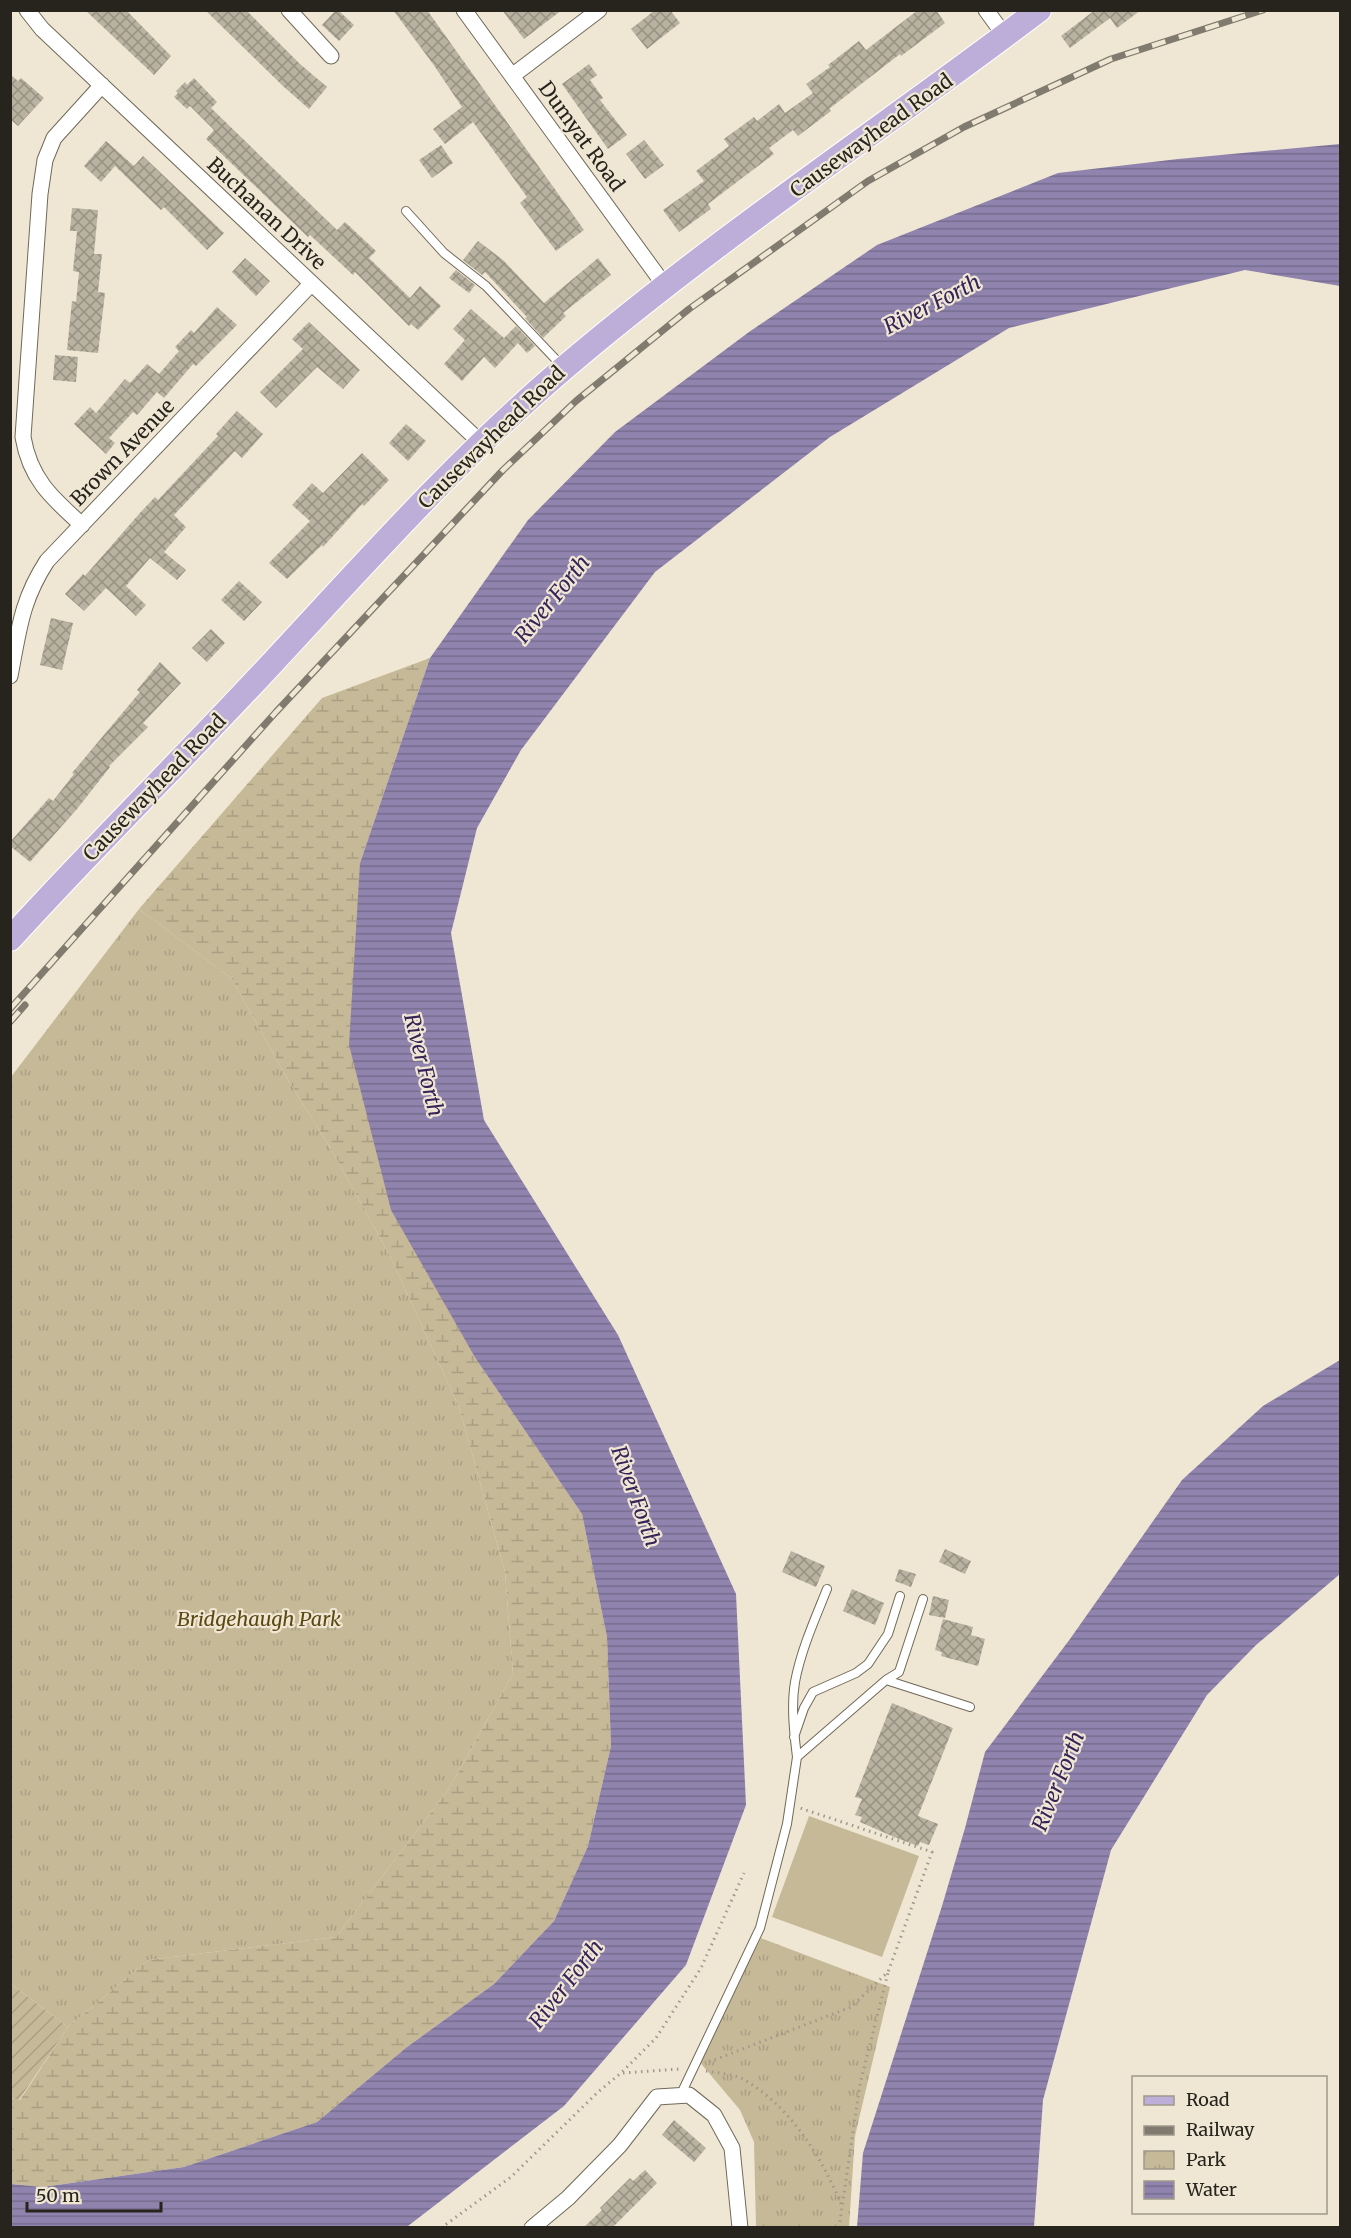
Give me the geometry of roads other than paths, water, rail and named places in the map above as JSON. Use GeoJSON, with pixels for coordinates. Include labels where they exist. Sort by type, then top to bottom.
{"type":"FeatureCollection","features":[{"type":"Feature","properties":{"kind":"main road","name":"Causewayhead Road"},"geometry":{"type":"LineString","coordinates":[[10,939],[480,442],[564,368],[665,286],[1039,10]]}},
{"type":"Feature","properties":{"kind":"street","name":"Buchanan Drive"},"geometry":{"type":"LineString","coordinates":[[27,10],[42,29],[480,442]]}},
{"type":"Feature","properties":{"kind":"street","name":"Dumyat Road"},"geometry":{"type":"LineString","coordinates":[[464,10],[665,286]]}},
{"type":"Feature","properties":{"kind":"street"},"geometry":{"type":"LineString","coordinates":[[512,76],[599,10]]}},
{"type":"Feature","properties":{"kind":"street"},"geometry":{"type":"LineString","coordinates":[[986,10],[1005,36]]}},
{"type":"Feature","properties":{"kind":"street"},"geometry":{"type":"LineString","coordinates":[[296,15],[332,56]]}},
{"type":"Feature","properties":{"kind":"street"},"geometry":{"type":"LineString","coordinates":[[82,525],[36,479],[26,458],[23,437],[39,205],[45,160],[54,138],[102,86]]}},
{"type":"Feature","properties":{"kind":"street","name":"Brown Avenue"},"geometry":{"type":"LineString","coordinates":[[10,676],[24,606],[33,583],[47,561],[312,284]]}},
{"type":"Feature","properties":{"kind":"street"},"geometry":{"type":"LineString","coordinates":[[532,2228],[568,2198],[620,2145],[657,2097],[681,2094],[690,2095],[714,2115],[732,2148],[740,2228]]}},
{"type":"Feature","properties":{"kind":"lane"},"geometry":{"type":"LineString","coordinates":[[406,211],[444,253],[486,286],[564,368]]}},
{"type":"Feature","properties":{"kind":"lane"},"geometry":{"type":"LineString","coordinates":[[681,2094],[760,1928],[790,1804],[796,1757],[795,1682],[827,1589]]}},
{"type":"Feature","properties":{"kind":"lane"},"geometry":{"type":"LineString","coordinates":[[794,1737],[804,1708],[813,1692],[856,1673],[868,1664],[888,1634],[900,1596]]}},
{"type":"Feature","properties":{"kind":"lane"},"geometry":{"type":"LineString","coordinates":[[796,1757],[886,1680],[899,1672],[923,1599]]}},
{"type":"Feature","properties":{"kind":"lane"},"geometry":{"type":"LineString","coordinates":[[886,1680],[970,1707]]}},
{"type":"Feature","properties":{"kind":"water","name":"River Forth"},"geometry":{"type":"Polygon","coordinates":[[[1340,144],[1340,286],[1245,270],[1009,328],[830,437],[655,572],[521,750],[477,828],[451,933],[484,1120],[618,1335],[736,1594],[746,1805],[686,1965],[564,2106],[403,2228],[11,2227],[11,2184],[43,2187],[184,2167],[317,2122],[407,2047],[494,1984],[554,1921],[588,1846],[611,1746],[607,1637],[582,1514],[476,1359],[391,1210],[349,1045],[360,863],[430,658],[528,520],[615,432],[749,332],[877,245],[1058,173],[1340,144]]]}},
{"type":"Feature","properties":{"kind":"water","name":"River Forth"},"geometry":{"type":"Polygon","coordinates":[[[1340,1360],[1340,1574],[1256,1645],[1207,1695],[1111,1850],[1043,2100],[1034,2227],[857,2227],[863,2153],[942,1906],[985,1752],[1070,1639],[1182,1480],[1263,1406],[1340,1360]]]}},
{"type":"Feature","properties":{"kind":"railway"},"geometry":{"type":"LineString","coordinates":[[10,1009],[276,712],[503,470],[576,401],[689,309],[868,181],[964,127],[1111,59],[1263,10]]}},
{"type":"Feature","properties":{"kind":"railway"},"geometry":{"type":"LineString","coordinates":[[10,1022],[25,1005]]}},
{"type":"Feature","properties":{"kind":"park label","name":"Bridgehaugh Park"},"geometry":{"type":"Point","coordinates":[259,1618]}}]}
